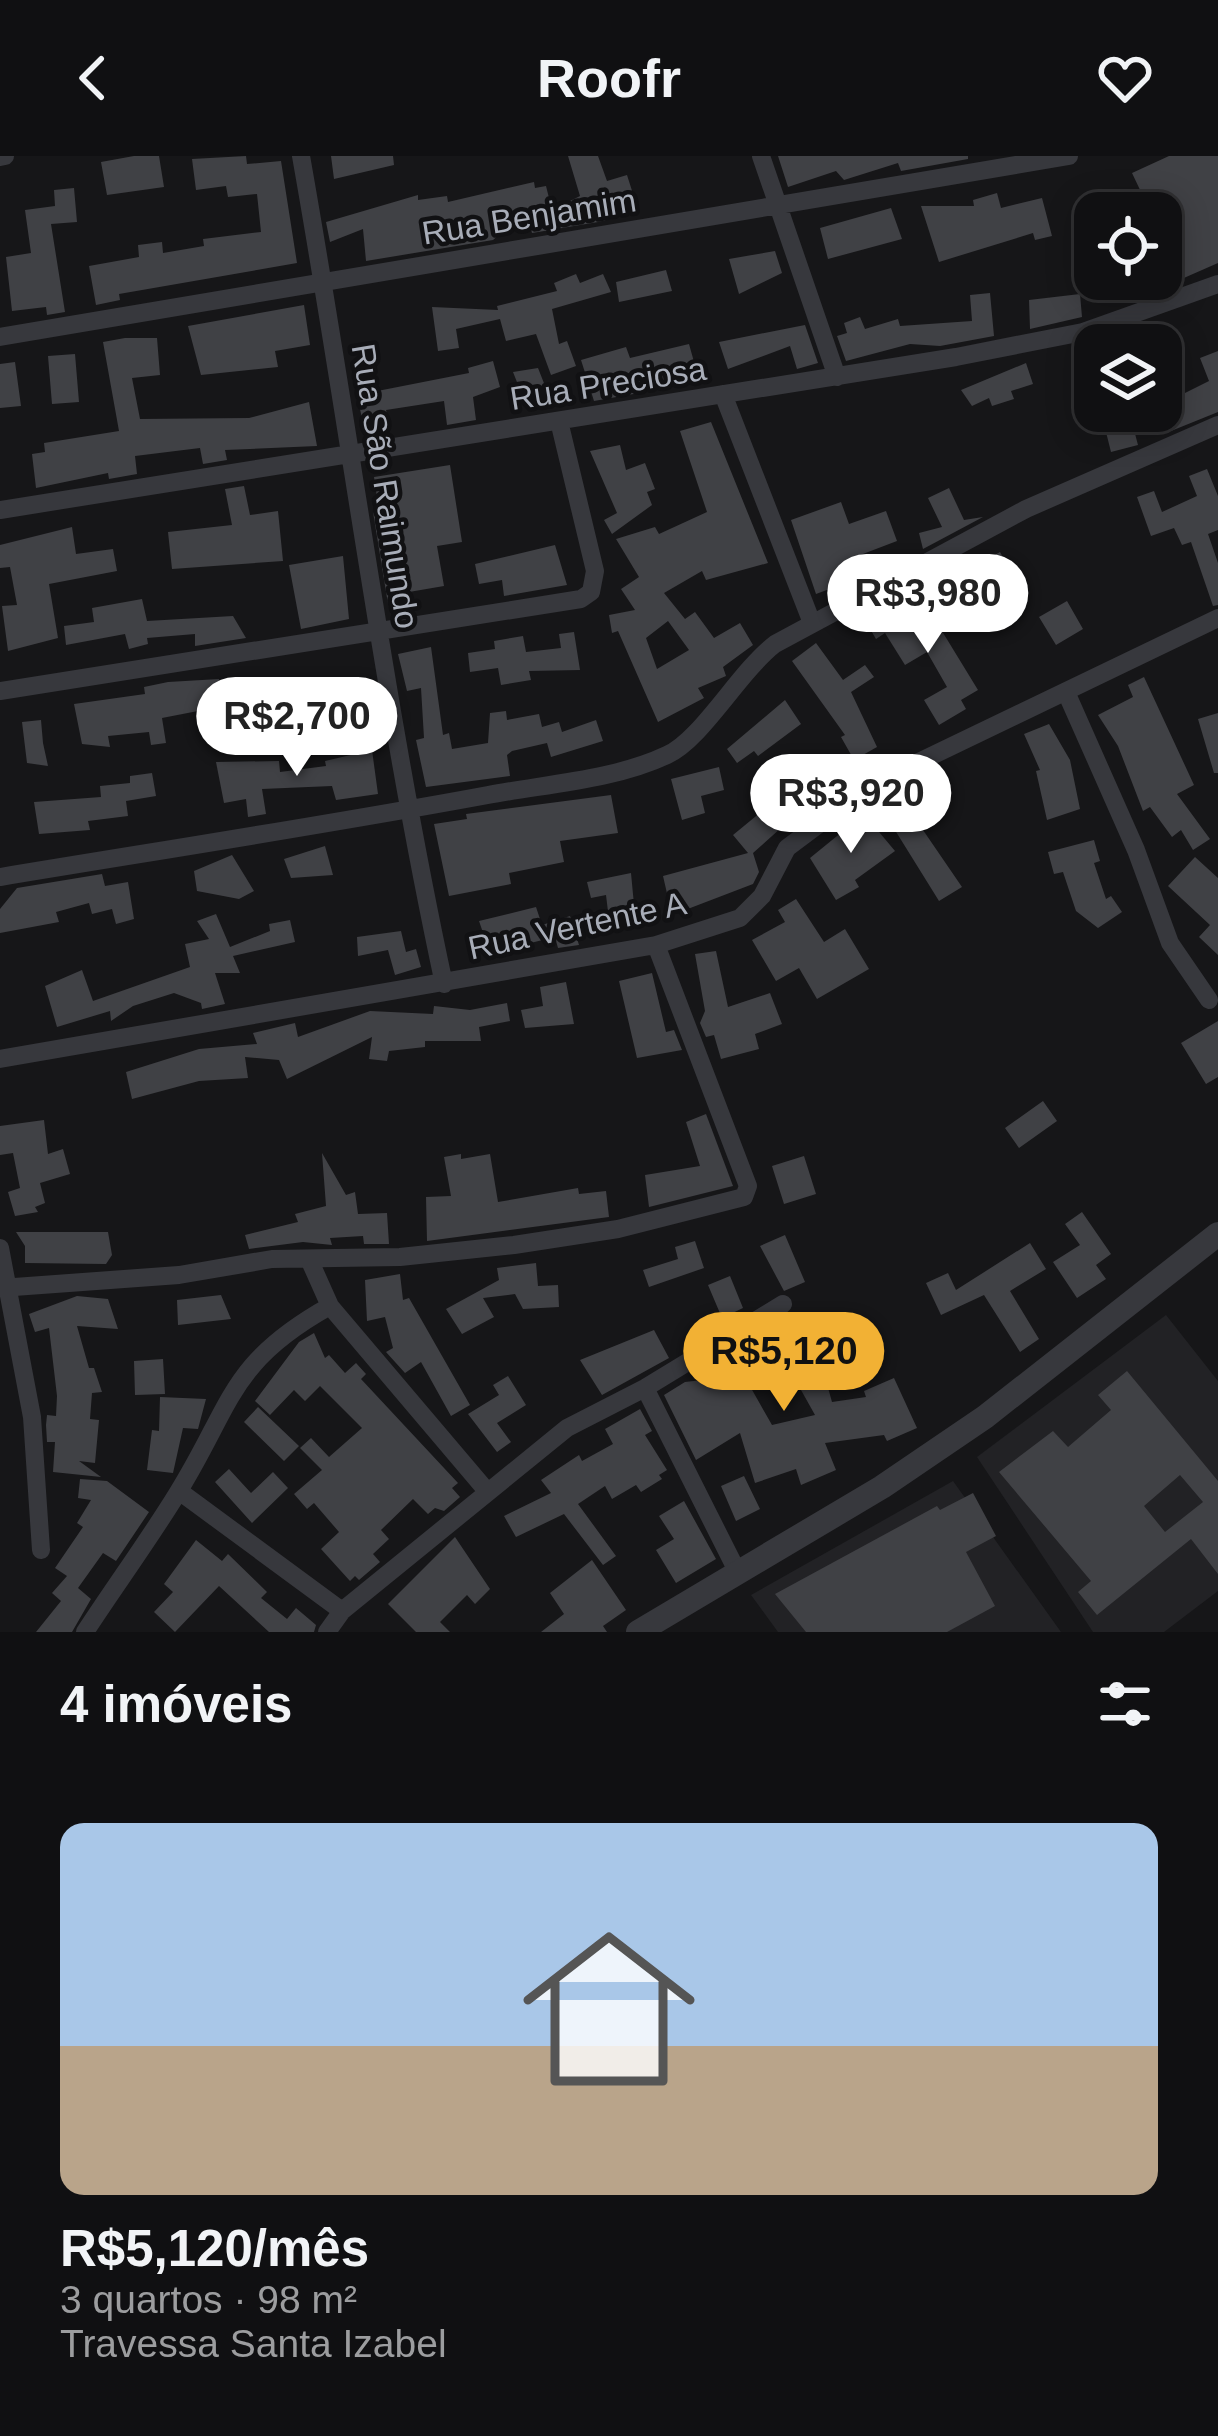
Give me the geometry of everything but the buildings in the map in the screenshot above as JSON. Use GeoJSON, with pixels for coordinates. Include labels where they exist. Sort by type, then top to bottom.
{"type":"FeatureCollection","features":[{"type":"Feature","properties":{"kind":"street","name":"Rua São Raimundo"},"geometry":{"type":"LineString","coordinates":[[301,156],[354,456],[407,810],[444,984]]}},
{"type":"Feature","properties":{"kind":"street"},"geometry":{"type":"LineString","coordinates":[[761,156],[837,377]]}},
{"type":"Feature","properties":{"kind":"street","name":"Rua Benjamim"},"geometry":{"type":"LineString","coordinates":[[0,337],[1069,156]]}},
{"type":"Feature","properties":{"kind":"street","name":"Rua Preciosa"},"geometry":{"type":"LineString","coordinates":[[0,510],[837,377],[1083,332],[1218,284]]}},
{"type":"Feature","properties":{"kind":"street"},"geometry":{"type":"LineString","coordinates":[[723,394],[812,623]]}},
{"type":"Feature","properties":{"kind":"street"},"geometry":{"type":"LineString","coordinates":[[0,691],[581,599],[591,592],[595,571],[559,421]]}},
{"type":"Feature","properties":{"kind":"street"},"geometry":{"type":"LineString","coordinates":[[0,877],[407,810],[618,770],[667,755],[684,744],[745,667],[812,623],[1026,509],[1218,424]]}},
{"type":"Feature","properties":{"kind":"street","name":"Rua Vertente A"},"geometry":{"type":"LineString","coordinates":[[0,1059],[656,945],[740,918],[762,896],[787,848],[871,785],[1218,618]]}},
{"type":"Feature","properties":{"kind":"street"},"geometry":{"type":"LineString","coordinates":[[1066,692],[1136,850],[1170,943],[1209,1000]]}},
{"type":"Feature","properties":{"kind":"street"},"geometry":{"type":"LineString","coordinates":[[4,1287],[179,1275],[272,1259],[514,1245],[697,1211],[744,1197],[748,1186],[656,945]]}},
{"type":"Feature","properties":{"kind":"street"},"geometry":{"type":"LineString","coordinates":[[638,1632],[736,1569],[882,1487],[985,1417],[1218,1234]]}},
{"type":"Feature","properties":{"kind":"street"},"geometry":{"type":"LineString","coordinates":[[0,1248],[32,1417],[41,1550]]}},
{"type":"Feature","properties":{"kind":"street"},"geometry":{"type":"LineString","coordinates":[[309,1259],[330,1306],[486,1490]]}},
{"type":"Feature","properties":{"kind":"street"},"geometry":{"type":"LineString","coordinates":[[327,1632],[342,1611],[567,1428],[645,1388],[783,1304]]}},
{"type":"Feature","properties":{"kind":"street"},"geometry":{"type":"LineString","coordinates":[[85,1632],[179,1491],[233,1386],[283,1334],[330,1306]]}},
{"type":"Feature","properties":{"kind":"street"},"geometry":{"type":"LineString","coordinates":[[645,1388],[736,1569]]}},
{"type":"Feature","properties":{"kind":"street"},"geometry":{"type":"LineString","coordinates":[[179,1491],[342,1611]]}},
{"type":"Feature","properties":{"kind":"shaded area"},"geometry":{"type":"Polygon","coordinates":[[[1166,1315],[1218,1381],[1218,1591],[1164,1632],[1093,1632],[977,1457],[1166,1315]]]}},
{"type":"Feature","properties":{"kind":"shaded area"},"geometry":{"type":"Polygon","coordinates":[[[953,1481],[1061,1632],[778,1632],[751,1595],[953,1481]]]}}]}
